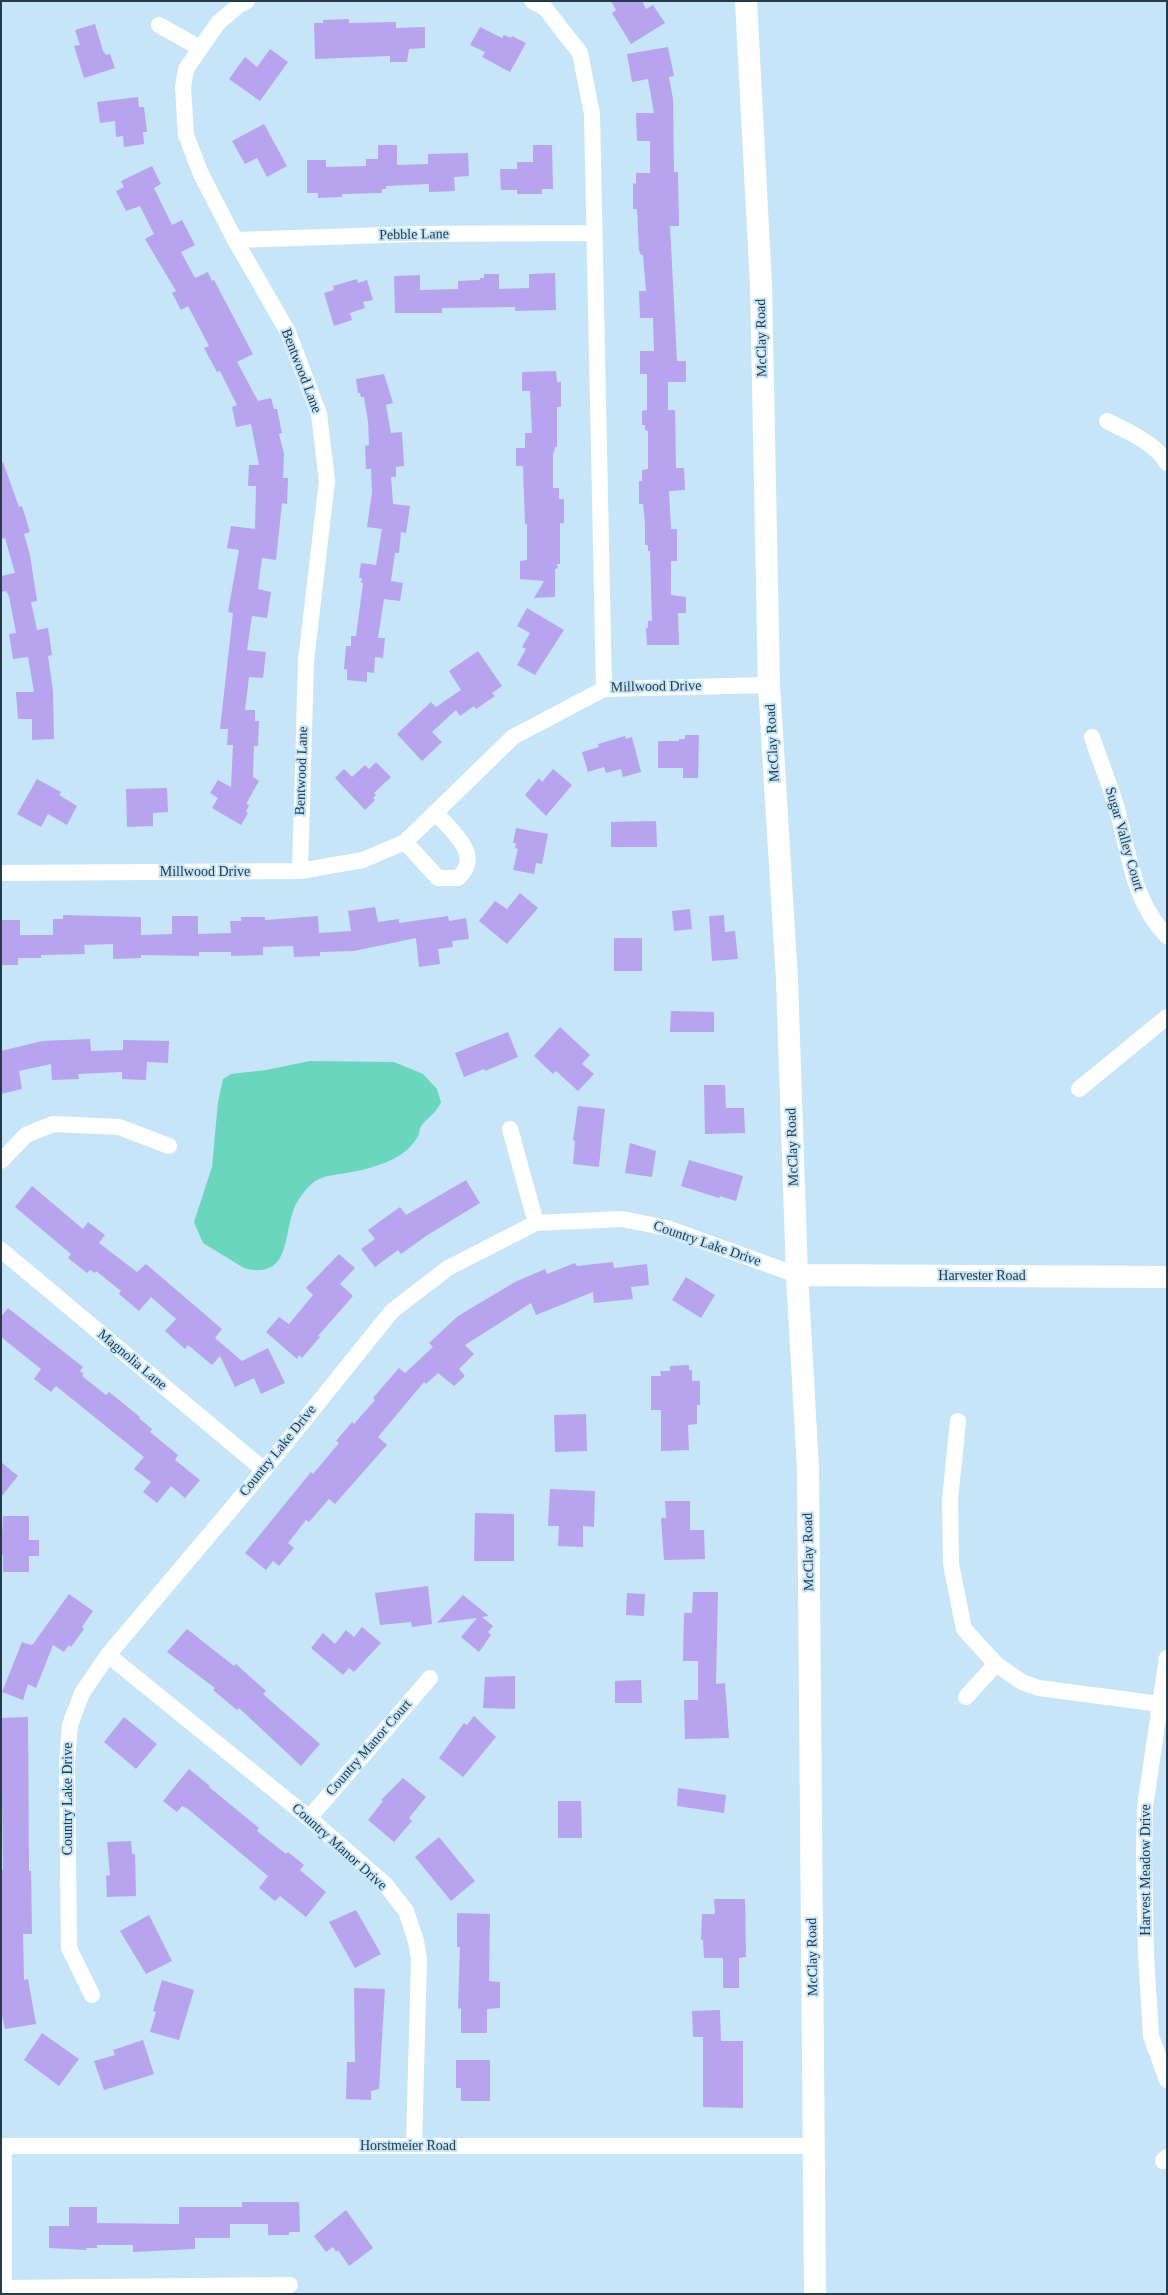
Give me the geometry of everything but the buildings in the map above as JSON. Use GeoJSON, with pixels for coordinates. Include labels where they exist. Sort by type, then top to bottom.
{"type":"FeatureCollection","features":[{"type":"Feature","properties":{"kind":"main road","name":"McClay Road"},"geometry":{"type":"LineString","coordinates":[[746,1],[761,286],[769,685],[787,985],[797,1275],[808,1468],[815,2294]]}},
{"type":"Feature","properties":{"kind":"main road","name":"Harvester Road"},"geometry":{"type":"LineString","coordinates":[[797,1275],[1167,1277]]}},
{"type":"Feature","properties":{"kind":"street","name":"Bentwood Lane"},"geometry":{"type":"LineString","coordinates":[[247,1],[239,5],[218,23],[186,69],[183,87],[186,135],[201,174],[235,240],[288,332],[319,414],[327,481],[306,661],[300,871]]}},
{"type":"Feature","properties":{"kind":"street"},"geometry":{"type":"LineString","coordinates":[[532,1],[545,8],[580,53],[592,114],[604,688]]}},
{"type":"Feature","properties":{"kind":"street"},"geometry":{"type":"LineString","coordinates":[[159,25],[200,48]]}},
{"type":"Feature","properties":{"kind":"street","name":"Pebble Lane"},"geometry":{"type":"LineString","coordinates":[[235,240],[417,234],[594,233]]}},
{"type":"Feature","properties":{"kind":"street"},"geometry":{"type":"LineString","coordinates":[[1107,421],[1142,439],[1162,454],[1167,463]]}},
{"type":"Feature","properties":{"kind":"street","name":"Millwood Drive"},"geometry":{"type":"LineString","coordinates":[[1,873],[300,871],[363,860],[405,842],[513,737],[604,688],[769,685]]}},
{"type":"Feature","properties":{"kind":"street","name":"Sugar Valley Court"},"geometry":{"type":"LineString","coordinates":[[1092,737],[1116,808],[1137,890],[1148,910],[1167,936]]}},
{"type":"Feature","properties":{"kind":"street"},"geometry":{"type":"LineString","coordinates":[[405,842],[438,878],[458,878],[465,871],[469,863],[469,856],[461,842],[435,812]]}},
{"type":"Feature","properties":{"kind":"street"},"geometry":{"type":"LineString","coordinates":[[1079,1089],[1167,1017]]}},
{"type":"Feature","properties":{"kind":"street"},"geometry":{"type":"LineString","coordinates":[[1,1161],[26,1134],[53,1124],[120,1127],[169,1146]]}},
{"type":"Feature","properties":{"kind":"street"},"geometry":{"type":"LineString","coordinates":[[510,1129],[536,1224]]}},
{"type":"Feature","properties":{"kind":"street","name":"Country Lake Drive"},"geometry":{"type":"LineString","coordinates":[[92,1995],[69,1948],[67,1762],[70,1725],[82,1693],[108,1655],[264,1470],[392,1311],[448,1268],[536,1224],[622,1219],[667,1228],[797,1275]]}},
{"type":"Feature","properties":{"kind":"street","name":"Magnolia Lane"},"geometry":{"type":"LineString","coordinates":[[1,1250],[264,1470]]}},
{"type":"Feature","properties":{"kind":"street"},"geometry":{"type":"LineString","coordinates":[[958,1421],[950,1500],[951,1564],[964,1629],[996,1664],[1022,1682],[1039,1688],[1160,1704]]}},
{"type":"Feature","properties":{"kind":"street","name":"Country Manor Drive"},"geometry":{"type":"LineString","coordinates":[[108,1655],[308,1818],[385,1884],[406,1911],[416,1941],[419,1959],[414,2146]]}},
{"type":"Feature","properties":{"kind":"street","name":"Harvest Meadow Drive"},"geometry":{"type":"LineString","coordinates":[[1167,1658],[1145,1807],[1146,1954],[1151,2036],[1167,2080]]}},
{"type":"Feature","properties":{"kind":"street"},"geometry":{"type":"LineString","coordinates":[[966,1697],[996,1664]]}},
{"type":"Feature","properties":{"kind":"street","name":"Country Manor Court"},"geometry":{"type":"LineString","coordinates":[[308,1818],[430,1678]]}},
{"type":"Feature","properties":{"kind":"street"},"geometry":{"type":"LineString","coordinates":[[2,2146],[3,2288],[290,2285]]}},
{"type":"Feature","properties":{"kind":"street","name":"Horstmeier Road"},"geometry":{"type":"LineString","coordinates":[[2,2146],[815,2146]]}},
{"type":"Feature","properties":{"kind":"shaded area"},"geometry":{"type":"Polygon","coordinates":[[[310,1061],[394,1062],[423,1074],[437,1089],[441,1102],[420,1128],[419,1135],[412,1144],[397,1157],[377,1166],[326,1177],[311,1184],[295,1206],[283,1252],[278,1261],[271,1267],[259,1270],[244,1268],[203,1243],[194,1222],[212,1167],[218,1102],[223,1079],[231,1074],[266,1070],[310,1061]]]}}]}
